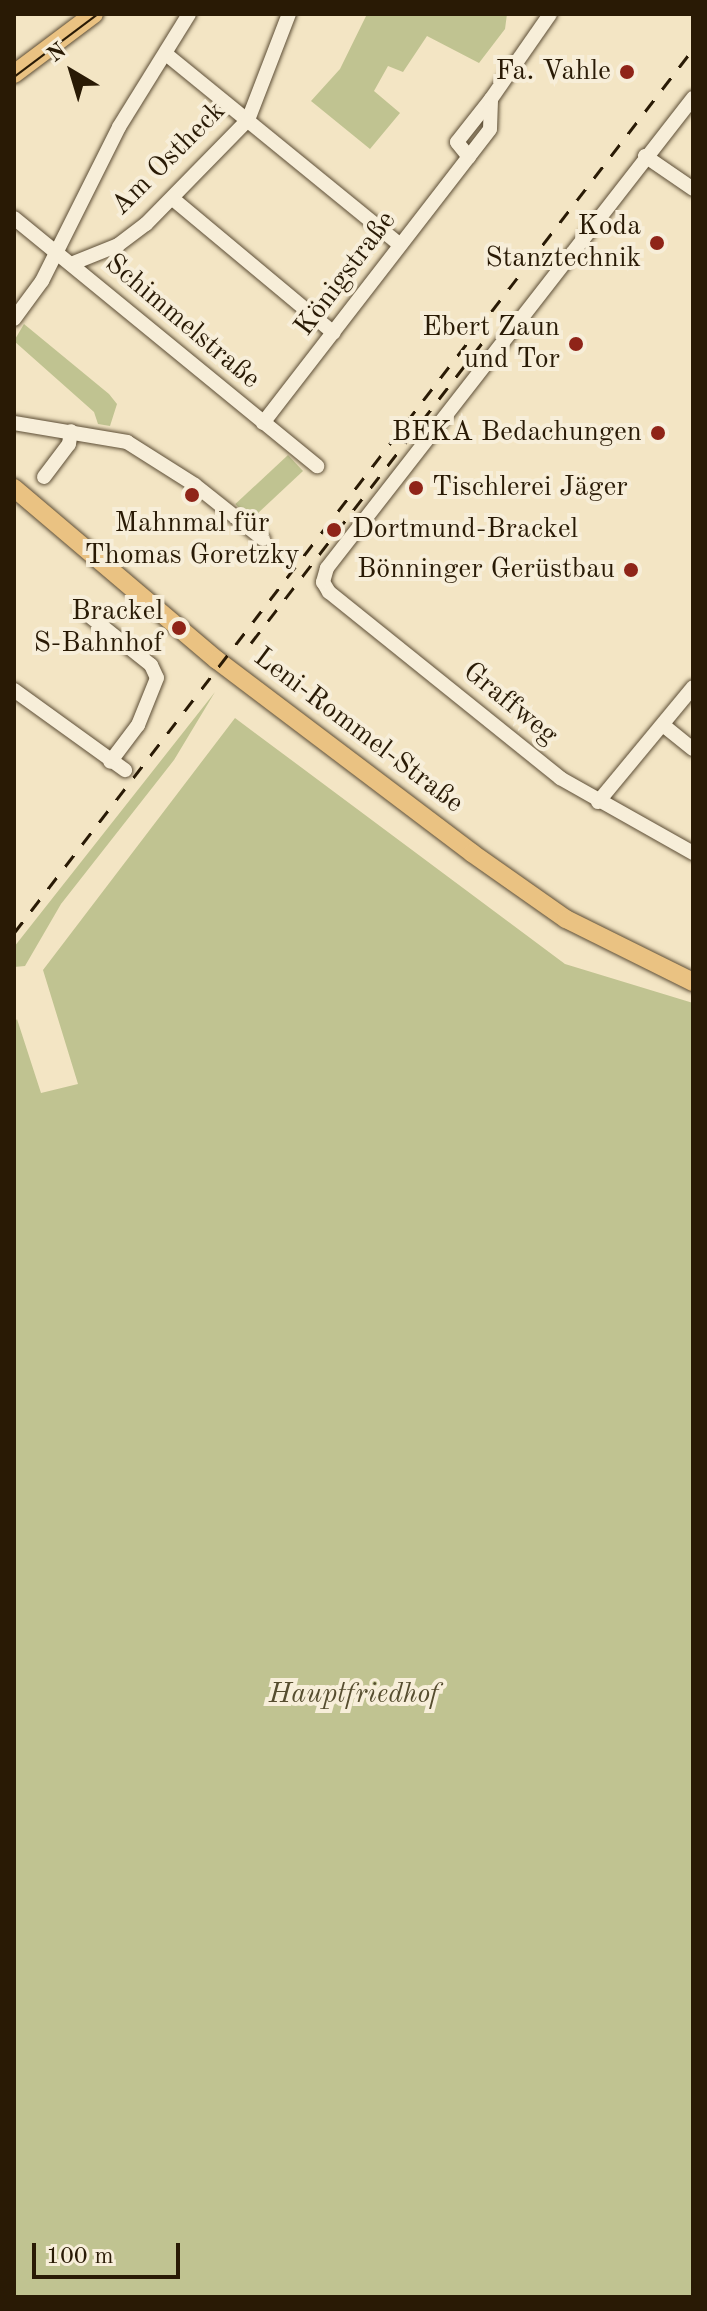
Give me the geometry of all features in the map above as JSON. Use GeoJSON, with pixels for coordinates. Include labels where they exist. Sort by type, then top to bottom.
{"type":"FeatureCollection","features":[{"type":"Feature","properties":{"kind":"main road"},"geometry":{"type":"LineString","coordinates":[[14,74],[94,14]]}},
{"type":"Feature","properties":{"kind":"main road","name":"Leni-Rommel-Straße"},"geometry":{"type":"LineString","coordinates":[[14,488],[217,660],[472,853],[566,919],[693,982]]}},
{"type":"Feature","properties":{"kind":"street"},"geometry":{"type":"LineString","coordinates":[[14,319],[42,281],[119,127],[189,14]]}},
{"type":"Feature","properties":{"kind":"street","name":"Am Ostheck"},"geometry":{"type":"LineString","coordinates":[[71,264],[118,245],[173,199],[248,120],[289,14]]}},
{"type":"Feature","properties":{"kind":"street","name":"Königstraße"},"geometry":{"type":"LineString","coordinates":[[263,423],[469,157],[457,142],[550,14]]}},
{"type":"Feature","properties":{"kind":"street"},"geometry":{"type":"LineString","coordinates":[[166,54],[400,245]]}},
{"type":"Feature","properties":{"kind":"street"},"geometry":{"type":"LineString","coordinates":[[693,98],[645,156],[693,189]]}},
{"type":"Feature","properties":{"kind":"street","name":"Graffweg"},"geometry":{"type":"LineString","coordinates":[[645,156],[327,568],[323,582],[329,592],[560,778],[693,853]]}},
{"type":"Feature","properties":{"kind":"street"},"geometry":{"type":"LineString","coordinates":[[173,199],[334,333]]}},
{"type":"Feature","properties":{"kind":"street","name":"Schimmelstraße"},"geometry":{"type":"LineString","coordinates":[[14,218],[317,466]]}},
{"type":"Feature","properties":{"kind":"street"},"geometry":{"type":"LineString","coordinates":[[14,423],[116,437],[147,453],[263,539]]}},
{"type":"Feature","properties":{"kind":"street"},"geometry":{"type":"LineString","coordinates":[[44,477],[69,444],[71,431]]}},
{"type":"Feature","properties":{"kind":"street"},"geometry":{"type":"LineString","coordinates":[[82,610],[151,665],[157,678],[138,725],[110,762]]}},
{"type":"Feature","properties":{"kind":"street"},"geometry":{"type":"LineString","coordinates":[[598,802],[693,687]]}},
{"type":"Feature","properties":{"kind":"street"},"geometry":{"type":"LineString","coordinates":[[14,690],[125,770]]}},
{"type":"Feature","properties":{"kind":"street"},"geometry":{"type":"LineString","coordinates":[[663,725],[693,749]]}},
{"type":"Feature","properties":{"kind":"green space"},"geometry":{"type":"Polygon","coordinates":[[[367,14],[507,14],[505,29],[479,63],[427,36],[403,72],[388,66],[374,91],[400,113],[370,149],[311,101],[340,69],[367,14]]]}},
{"type":"Feature","properties":{"kind":"green space"},"geometry":{"type":"Polygon","coordinates":[[[24,324],[109,394],[117,404],[110,426],[98,424],[94,412],[14,341],[24,324]]]}},
{"type":"Feature","properties":{"kind":"green space"},"geometry":{"type":"Polygon","coordinates":[[[288,455],[303,471],[250,520],[235,504],[288,455]]]}},
{"type":"Feature","properties":{"kind":"green space"},"geometry":{"type":"Polygon","coordinates":[[[215,692],[174,760],[61,904],[25,966],[14,967],[14,947],[215,692]]]}},
{"type":"Feature","properties":{"kind":"green space","name":"Hauptfriedhof"},"geometry":{"type":"Polygon","coordinates":[[[235,718],[565,964],[693,1003],[693,2297],[14,2297],[14,1023],[17,1019],[41,1093],[78,1084],[43,970],[235,718]]]}},
{"type":"Feature","properties":{"kind":"tram line"},"geometry":{"type":"LineString","coordinates":[[14,77],[98,14]]}},
{"type":"Feature","properties":{"kind":"railway"},"geometry":{"type":"LineString","coordinates":[[14,933],[693,49]]}},
{"type":"Feature","properties":{"kind":"railway"},"geometry":{"type":"LineString","coordinates":[[251,643],[490,333]]}},
{"type":"Feature","properties":{"kind":"place","name":"Fa. Vahle"},"geometry":{"type":"Point","coordinates":[627,72]}},
{"type":"Feature","properties":{"kind":"place","name":"Koda Stanztechnik"},"geometry":{"type":"Point","coordinates":[657,243]}},
{"type":"Feature","properties":{"kind":"place","name":"Ebert Zaun und Tor"},"geometry":{"type":"Point","coordinates":[576,344]}},
{"type":"Feature","properties":{"kind":"place","name":"BEKA Bedachungen"},"geometry":{"type":"Point","coordinates":[658,433]}},
{"type":"Feature","properties":{"kind":"place","name":"Tischlerei Jäger"},"geometry":{"type":"Point","coordinates":[416,488]}},
{"type":"Feature","properties":{"kind":"place","name":"Mahnmal für Thomas Goretzky"},"geometry":{"type":"Point","coordinates":[192,495]}},
{"type":"Feature","properties":{"kind":"place","name":"Dortmund-Brackel"},"geometry":{"type":"Point","coordinates":[334,530]}},
{"type":"Feature","properties":{"kind":"place","name":"Bönninger Gerüstbau"},"geometry":{"type":"Point","coordinates":[631,570]}},
{"type":"Feature","properties":{"kind":"place","name":"Brackel S-Bahnhof"},"geometry":{"type":"Point","coordinates":[179,628]}}]}
